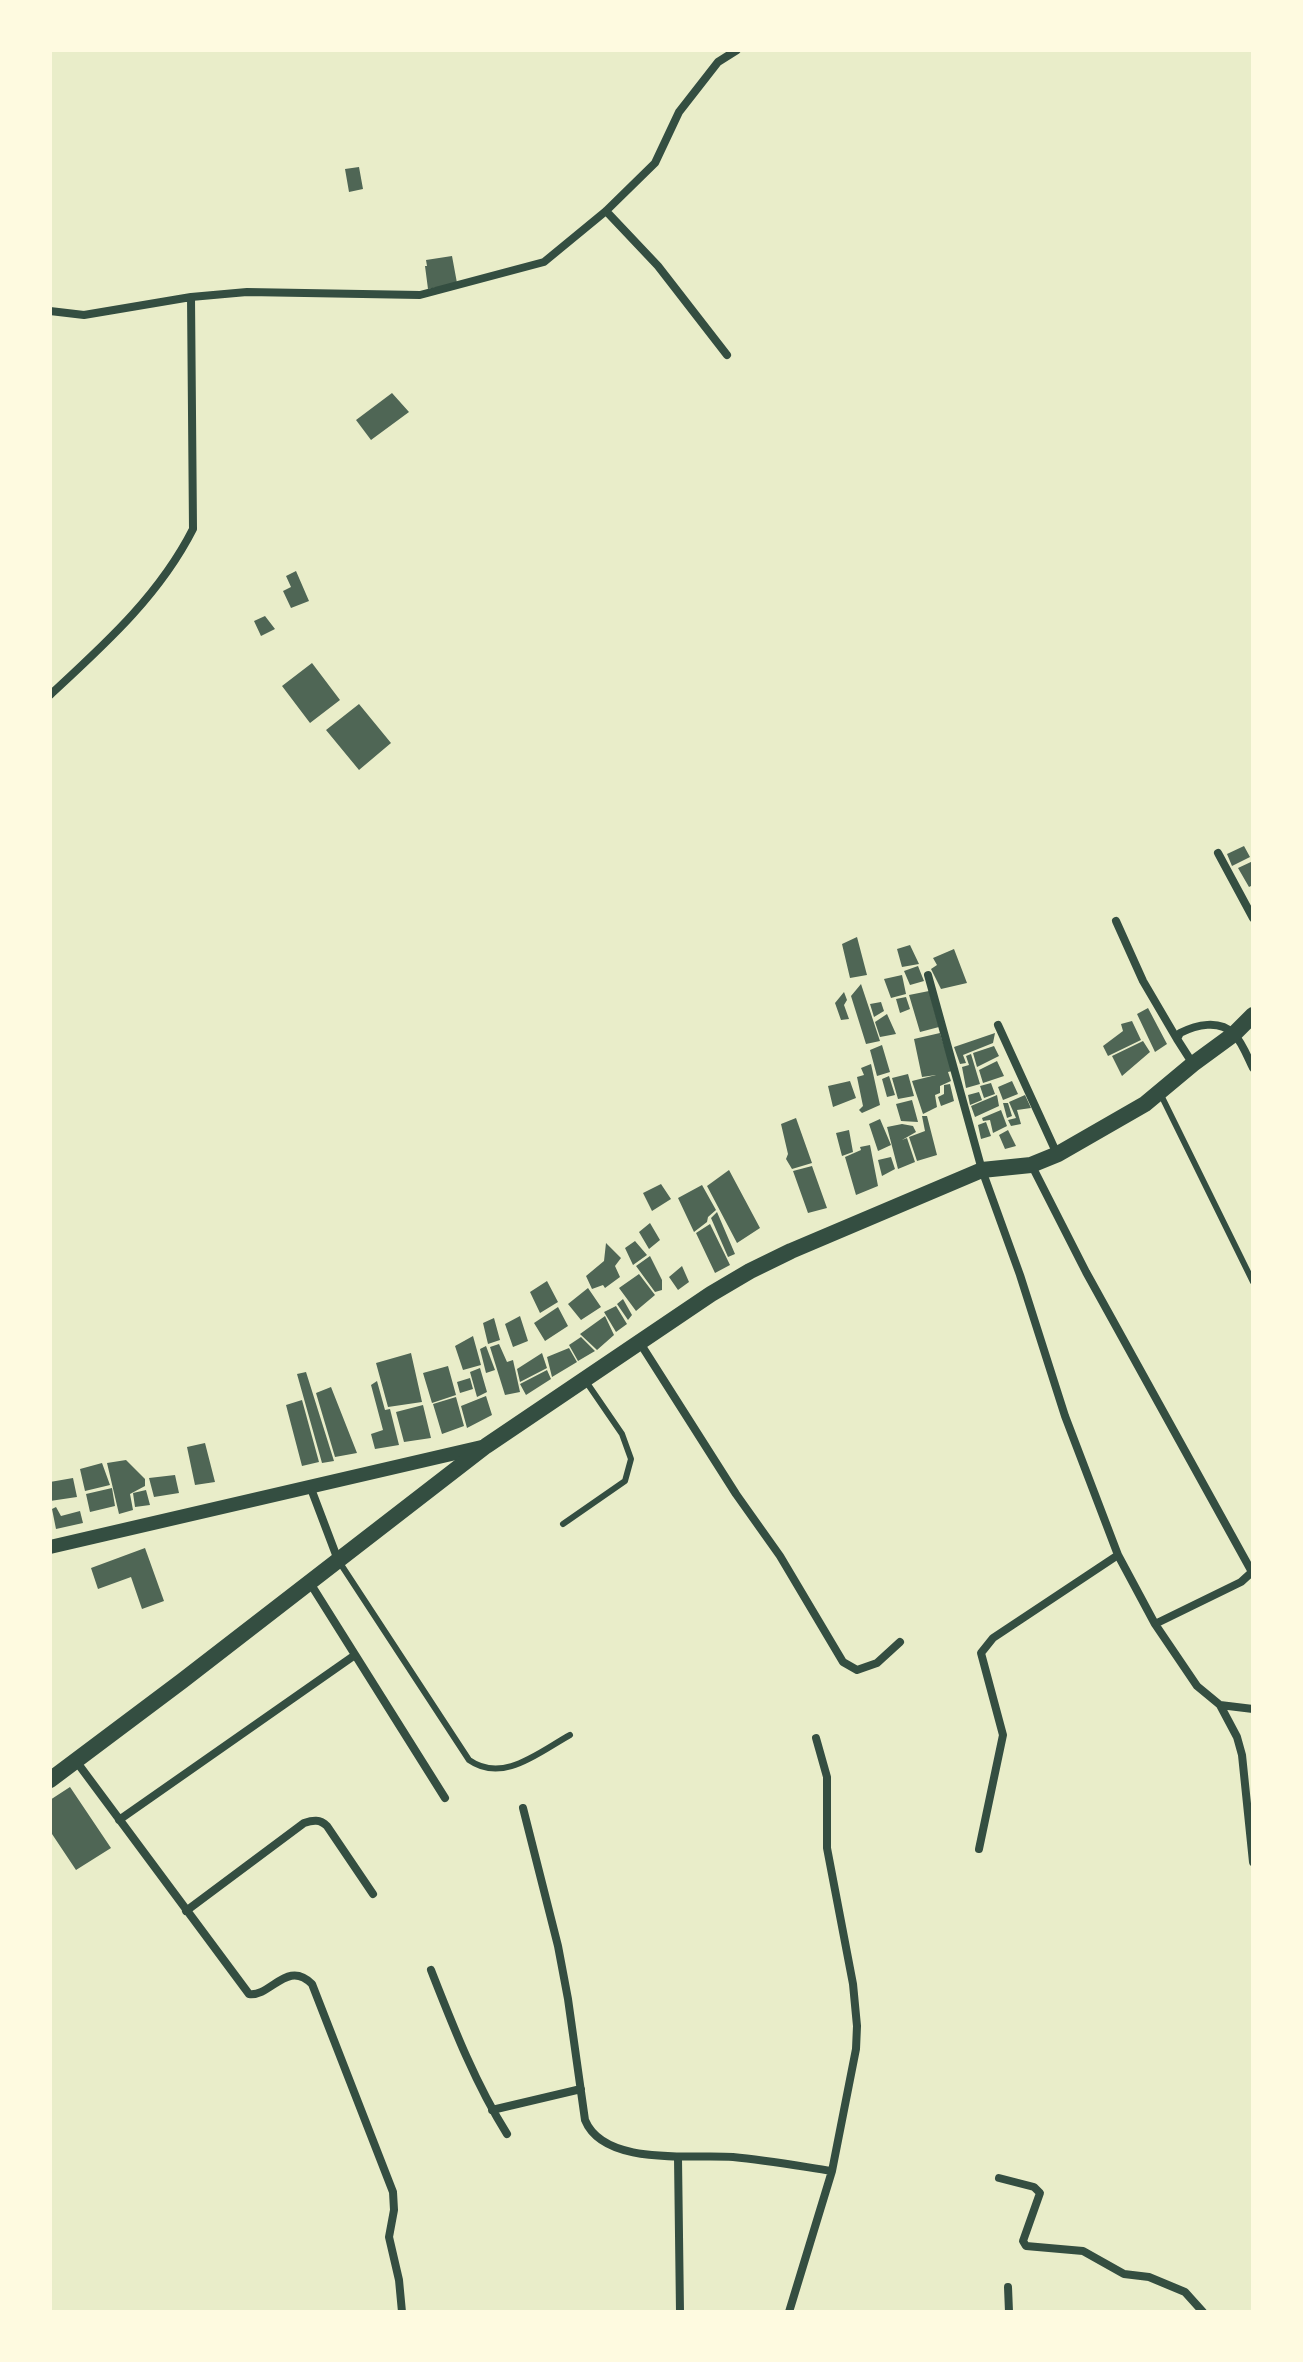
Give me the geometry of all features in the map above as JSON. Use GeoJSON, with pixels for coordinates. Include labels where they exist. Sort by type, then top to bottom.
{"type":"FeatureCollection","features":[{"type":"Feature","properties":{"kind":"main road"},"geometry":{"type":"LineString","coordinates":[[50,1780],[486,1446],[750,1271],[982,1170],[1031,1165],[1058,1154],[1160,1093],[1253,1015]]}},
{"type":"Feature","properties":{"kind":"street"},"geometry":{"type":"LineString","coordinates":[[50,311],[84,315],[191,297],[247,292],[420,295],[544,262],[606,211],[655,163],[679,112],[718,62],[737,50]]}},
{"type":"Feature","properties":{"kind":"street"},"geometry":{"type":"LineString","coordinates":[[606,211],[658,266],[727,355]]}},
{"type":"Feature","properties":{"kind":"street"},"geometry":{"type":"LineString","coordinates":[[50,695],[114,637],[177,560],[193,529],[191,297]]}},
{"type":"Feature","properties":{"kind":"street"},"geometry":{"type":"LineString","coordinates":[[1218,853],[1253,918]]}},
{"type":"Feature","properties":{"kind":"street"},"geometry":{"type":"LineString","coordinates":[[1116,921],[1143,981],[1193,1064]]}},
{"type":"Feature","properties":{"kind":"street"},"geometry":{"type":"LineString","coordinates":[[928,975],[982,1170],[1020,1275],[1065,1416],[1118,1555],[1155,1624],[1197,1686],[1220,1705],[1237,1737],[1242,1755],[1253,1862]]}},
{"type":"Feature","properties":{"kind":"street"},"geometry":{"type":"LineString","coordinates":[[1177,1039],[1180,1033],[1205,1024],[1220,1027],[1234,1034],[1253,1068]]}},
{"type":"Feature","properties":{"kind":"street"},"geometry":{"type":"LineString","coordinates":[[998,1025],[1058,1154]]}},
{"type":"Feature","properties":{"kind":"street"},"geometry":{"type":"LineString","coordinates":[[1031,1165],[1086,1272],[1252,1572],[1241,1582],[1155,1624]]}},
{"type":"Feature","properties":{"kind":"street"},"geometry":{"type":"LineString","coordinates":[[640,1343],[736,1494],[780,1556],[843,1662],[857,1670],[877,1663],[900,1642]]}},
{"type":"Feature","properties":{"kind":"street"},"geometry":{"type":"LineString","coordinates":[[50,1547],[486,1446]]}},
{"type":"Feature","properties":{"kind":"street"},"geometry":{"type":"LineString","coordinates":[[310,1486],[338,1560]]}},
{"type":"Feature","properties":{"kind":"street"},"geometry":{"type":"LineString","coordinates":[[979,1849],[1003,1735],[981,1653],[993,1638],[1118,1555]]}},
{"type":"Feature","properties":{"kind":"street"},"geometry":{"type":"LineString","coordinates":[[309,1582],[445,1798]]}},
{"type":"Feature","properties":{"kind":"street"},"geometry":{"type":"LineString","coordinates":[[119,1820],[355,1655]]}},
{"type":"Feature","properties":{"kind":"street"},"geometry":{"type":"LineString","coordinates":[[1220,1705],[1253,1709]]}},
{"type":"Feature","properties":{"kind":"street"},"geometry":{"type":"LineString","coordinates":[[789,2312],[832,2171],[853,2072],[857,2026],[853,1984],[827,1848],[827,1777],[816,1738]]}},
{"type":"Feature","properties":{"kind":"street"},"geometry":{"type":"LineString","coordinates":[[76,1761],[249,1994],[257,1995],[287,1977],[302,1977],[312,1984],[393,2192],[394,2210],[389,2237],[399,2280],[402,2312]]}},
{"type":"Feature","properties":{"kind":"street"},"geometry":{"type":"LineString","coordinates":[[523,1808],[561,1959],[585,2120],[594,2136],[623,2149],[678,2158],[730,2157],[832,2171]]}},
{"type":"Feature","properties":{"kind":"street"},"geometry":{"type":"LineString","coordinates":[[186,1911],[304,1823],[313,1820],[327,1826],[373,1894]]}},
{"type":"Feature","properties":{"kind":"street"},"geometry":{"type":"LineString","coordinates":[[431,1970],[465,2054],[507,2134]]}},
{"type":"Feature","properties":{"kind":"street"},"geometry":{"type":"LineString","coordinates":[[492,2110],[581,2089]]}},
{"type":"Feature","properties":{"kind":"street"},"geometry":{"type":"LineString","coordinates":[[678,2158],[680,2312]]}},
{"type":"Feature","properties":{"kind":"street"},"geometry":{"type":"LineString","coordinates":[[999,2178],[1034,2187],[1040,2193],[1023,2241],[1025,2246],[1083,2251],[1124,2274],[1149,2277],[1185,2292],[1203,2312]]}},
{"type":"Feature","properties":{"kind":"street"},"geometry":{"type":"LineString","coordinates":[[1008,2287],[1009,2312]]}},
{"type":"Feature","properties":{"kind":"lane"},"geometry":{"type":"LineString","coordinates":[[1160,1093],[1253,1282]]}},
{"type":"Feature","properties":{"kind":"lane"},"geometry":{"type":"LineString","coordinates":[[563,1524],[625,1481],[631,1459],[622,1434],[585,1380]]}},
{"type":"Feature","properties":{"kind":"lane"},"geometry":{"type":"LineString","coordinates":[[338,1560],[469,1760],[491,1771],[502,1770],[570,1735]]}},
{"type":"Feature","properties":{"kind":"building"},"geometry":{"type":"Polygon","coordinates":[[[359,167],[363,189],[349,192],[345,169],[359,167]]]}},
{"type":"Feature","properties":{"kind":"building"},"geometry":{"type":"Polygon","coordinates":[[[452,256],[457,283],[428,289],[426,260],[452,256]]]}},
{"type":"Feature","properties":{"kind":"building"},"geometry":{"type":"Polygon","coordinates":[[[392,393],[409,412],[371,440],[356,420],[392,393]]]}},
{"type":"Feature","properties":{"kind":"building"},"geometry":{"type":"Polygon","coordinates":[[[296,571],[309,601],[291,608],[283,591],[291,587],[286,576],[296,571]]]}},
{"type":"Feature","properties":{"kind":"building"},"geometry":{"type":"Polygon","coordinates":[[[265,616],[275,629],[261,636],[254,621],[265,616]]]}},
{"type":"Feature","properties":{"kind":"building"},"geometry":{"type":"Polygon","coordinates":[[[312,663],[340,700],[310,723],[282,686],[312,663]]]}},
{"type":"Feature","properties":{"kind":"building"},"geometry":{"type":"Polygon","coordinates":[[[359,704],[391,743],[359,770],[326,730],[359,704]]]}},
{"type":"Feature","properties":{"kind":"building"},"geometry":{"type":"Polygon","coordinates":[[[1244,846],[1250,857],[1232,866],[1227,854],[1244,846]]]}},
{"type":"Feature","properties":{"kind":"building"},"geometry":{"type":"Polygon","coordinates":[[[1253,861],[1253,885],[1249,887],[1238,868],[1253,861]]]}},
{"type":"Feature","properties":{"kind":"building"},"geometry":{"type":"Polygon","coordinates":[[[857,937],[867,975],[850,978],[842,944],[857,937]]]}},
{"type":"Feature","properties":{"kind":"building"},"geometry":{"type":"Polygon","coordinates":[[[910,945],[919,964],[902,967],[897,949],[910,945]]]}},
{"type":"Feature","properties":{"kind":"building"},"geometry":{"type":"Polygon","coordinates":[[[954,949],[967,983],[941,989],[931,969],[937,965],[933,958],[954,949]]]}},
{"type":"Feature","properties":{"kind":"building"},"geometry":{"type":"Polygon","coordinates":[[[918,966],[924,981],[910,985],[904,971],[918,966]]]}},
{"type":"Feature","properties":{"kind":"building"},"geometry":{"type":"Polygon","coordinates":[[[902,975],[906,994],[891,998],[884,979],[902,975]]]}},
{"type":"Feature","properties":{"kind":"building"},"geometry":{"type":"Polygon","coordinates":[[[861,984],[880,1041],[866,1044],[851,996],[861,984]]]}},
{"type":"Feature","properties":{"kind":"building"},"geometry":{"type":"Polygon","coordinates":[[[929,991],[939,1027],[920,1032],[909,995],[929,991]]]}},
{"type":"Feature","properties":{"kind":"building"},"geometry":{"type":"Polygon","coordinates":[[[844,992],[849,1019],[841,1020],[835,1003],[844,992]]]}},
{"type":"Feature","properties":{"kind":"building"},"geometry":{"type":"Polygon","coordinates":[[[906,997],[910,1009],[900,1013],[896,999],[906,997]]]}},
{"type":"Feature","properties":{"kind":"building"},"geometry":{"type":"Polygon","coordinates":[[[881,1002],[884,1011],[874,1017],[870,1004],[881,1002]]]}},
{"type":"Feature","properties":{"kind":"building"},"geometry":{"type":"Polygon","coordinates":[[[1148,1008],[1167,1044],[1155,1052],[1137,1014],[1148,1008]]]}},
{"type":"Feature","properties":{"kind":"building"},"geometry":{"type":"Polygon","coordinates":[[[887,1014],[896,1034],[880,1037],[875,1022],[887,1014]]]}},
{"type":"Feature","properties":{"kind":"building"},"geometry":{"type":"Polygon","coordinates":[[[1132,1021],[1141,1040],[1108,1056],[1103,1046],[1123,1031],[1121,1024],[1132,1021]]]}},
{"type":"Feature","properties":{"kind":"building"},"geometry":{"type":"Polygon","coordinates":[[[940,1033],[952,1071],[948,1072],[951,1081],[940,1086],[940,1093],[935,1095],[937,1107],[923,1114],[912,1081],[936,1075],[922,1077],[914,1039],[940,1033]]]}},
{"type":"Feature","properties":{"kind":"building"},"geometry":{"type":"Polygon","coordinates":[[[995,1033],[993,1043],[963,1055],[966,1063],[960,1064],[954,1047],[995,1033]]]}},
{"type":"Feature","properties":{"kind":"building"},"geometry":{"type":"Polygon","coordinates":[[[1143,1041],[1150,1052],[1122,1076],[1112,1056],[1143,1041]]]}},
{"type":"Feature","properties":{"kind":"building"},"geometry":{"type":"Polygon","coordinates":[[[882,1045],[890,1072],[877,1076],[870,1050],[882,1045]]]}},
{"type":"Feature","properties":{"kind":"building"},"geometry":{"type":"Polygon","coordinates":[[[994,1046],[999,1056],[977,1067],[973,1053],[994,1046]]]}},
{"type":"Feature","properties":{"kind":"building"},"geometry":{"type":"Polygon","coordinates":[[[971,1054],[980,1084],[966,1088],[962,1067],[969,1065],[966,1056],[971,1054]]]}},
{"type":"Feature","properties":{"kind":"building"},"geometry":{"type":"Polygon","coordinates":[[[997,1061],[1004,1076],[983,1083],[979,1070],[997,1061]]]}},
{"type":"Feature","properties":{"kind":"building"},"geometry":{"type":"Polygon","coordinates":[[[871,1064],[880,1105],[862,1113],[859,1110],[863,1106],[857,1077],[864,1075],[861,1068],[871,1064]]]}},
{"type":"Feature","properties":{"kind":"building"},"geometry":{"type":"Polygon","coordinates":[[[908,1074],[914,1096],[898,1099],[892,1078],[908,1074]]]}},
{"type":"Feature","properties":{"kind":"building"},"geometry":{"type":"Polygon","coordinates":[[[889,1076],[895,1095],[887,1097],[882,1079],[889,1076]]]}},
{"type":"Feature","properties":{"kind":"building"},"geometry":{"type":"Polygon","coordinates":[[[850,1081],[856,1098],[833,1107],[828,1086],[850,1081]]]}},
{"type":"Feature","properties":{"kind":"building"},"geometry":{"type":"Polygon","coordinates":[[[1012,1081],[1018,1094],[1003,1100],[998,1087],[1012,1081]]]}},
{"type":"Feature","properties":{"kind":"building"},"geometry":{"type":"Polygon","coordinates":[[[991,1083],[995,1094],[984,1098],[980,1086],[991,1083]]]}},
{"type":"Feature","properties":{"kind":"building"},"geometry":{"type":"Polygon","coordinates":[[[950,1084],[954,1101],[941,1106],[938,1097],[944,1094],[944,1085],[950,1084]]]}},
{"type":"Feature","properties":{"kind":"building"},"geometry":{"type":"Polygon","coordinates":[[[979,1092],[982,1100],[970,1105],[968,1095],[979,1092]]]}},
{"type":"Feature","properties":{"kind":"building"},"geometry":{"type":"Polygon","coordinates":[[[997,1095],[999,1106],[975,1117],[971,1106],[997,1095]]]}},
{"type":"Feature","properties":{"kind":"building"},"geometry":{"type":"Polygon","coordinates":[[[1025,1095],[1031,1108],[1017,1110],[1021,1124],[1011,1126],[1008,1120],[1016,1118],[1009,1102],[1025,1095]]]}},
{"type":"Feature","properties":{"kind":"building"},"geometry":{"type":"Polygon","coordinates":[[[912,1100],[918,1122],[901,1121],[896,1104],[912,1100]]]}},
{"type":"Feature","properties":{"kind":"building"},"geometry":{"type":"Polygon","coordinates":[[[1003,1103],[1008,1103],[1012,1116],[1007,1118],[1003,1103]]]}},
{"type":"Feature","properties":{"kind":"building"},"geometry":{"type":"Polygon","coordinates":[[[1001,1110],[1007,1126],[993,1133],[990,1120],[983,1121],[982,1118],[1001,1110]]]}},
{"type":"Feature","properties":{"kind":"building"},"geometry":{"type":"Polygon","coordinates":[[[922,1116],[927,1116],[937,1155],[917,1161],[909,1137],[925,1131],[922,1116]]]}},
{"type":"Feature","properties":{"kind":"building"},"geometry":{"type":"Polygon","coordinates":[[[796,1118],[812,1163],[792,1169],[786,1159],[788,1154],[781,1124],[796,1118]]]}},
{"type":"Feature","properties":{"kind":"building"},"geometry":{"type":"Polygon","coordinates":[[[880,1119],[891,1145],[878,1151],[869,1124],[880,1119]]]}},
{"type":"Feature","properties":{"kind":"building"},"geometry":{"type":"Polygon","coordinates":[[[986,1122],[991,1136],[981,1139],[978,1125],[986,1122]]]}},
{"type":"Feature","properties":{"kind":"building"},"geometry":{"type":"Polygon","coordinates":[[[902,1124],[913,1126],[916,1132],[902,1140],[907,1138],[915,1162],[898,1169],[887,1127],[902,1124]]]}},
{"type":"Feature","properties":{"kind":"building"},"geometry":{"type":"Polygon","coordinates":[[[849,1130],[853,1152],[842,1156],[836,1133],[849,1130]]]}},
{"type":"Feature","properties":{"kind":"building"},"geometry":{"type":"Polygon","coordinates":[[[1008,1130],[1016,1146],[1005,1149],[999,1135],[1008,1130]]]}},
{"type":"Feature","properties":{"kind":"building"},"geometry":{"type":"Polygon","coordinates":[[[870,1145],[878,1186],[856,1195],[845,1157],[861,1150],[860,1147],[870,1145]]]}},
{"type":"Feature","properties":{"kind":"building"},"geometry":{"type":"Polygon","coordinates":[[[891,1157],[895,1169],[882,1176],[878,1160],[891,1157]]]}},
{"type":"Feature","properties":{"kind":"building"},"geometry":{"type":"Polygon","coordinates":[[[812,1166],[827,1208],[808,1213],[793,1171],[812,1166]]]}},
{"type":"Feature","properties":{"kind":"building"},"geometry":{"type":"Polygon","coordinates":[[[729,1170],[760,1228],[737,1243],[707,1186],[729,1170]]]}},
{"type":"Feature","properties":{"kind":"building"},"geometry":{"type":"Polygon","coordinates":[[[661,1184],[671,1199],[652,1211],[643,1193],[661,1184]]]}},
{"type":"Feature","properties":{"kind":"building"},"geometry":{"type":"Polygon","coordinates":[[[702,1185],[716,1210],[694,1232],[678,1198],[702,1185]]]}},
{"type":"Feature","properties":{"kind":"building"},"geometry":{"type":"Polygon","coordinates":[[[717,1212],[735,1254],[728,1257],[711,1218],[717,1212]]]}},
{"type":"Feature","properties":{"kind":"building"},"geometry":{"type":"Polygon","coordinates":[[[650,1223],[660,1240],[649,1249],[639,1232],[650,1223]]]}},
{"type":"Feature","properties":{"kind":"building"},"geometry":{"type":"Polygon","coordinates":[[[710,1224],[730,1265],[715,1273],[696,1233],[710,1224]]]}},
{"type":"Feature","properties":{"kind":"building"},"geometry":{"type":"Polygon","coordinates":[[[635,1241],[647,1255],[633,1265],[625,1248],[635,1241]]]}},
{"type":"Feature","properties":{"kind":"building"},"geometry":{"type":"Polygon","coordinates":[[[606,1243],[621,1258],[615,1266],[620,1277],[605,1288],[603,1285],[592,1289],[586,1276],[604,1261],[606,1243]]]}},
{"type":"Feature","properties":{"kind":"building"},"geometry":{"type":"Polygon","coordinates":[[[650,1256],[662,1280],[662,1290],[655,1292],[636,1266],[650,1256]]]}},
{"type":"Feature","properties":{"kind":"building"},"geometry":{"type":"Polygon","coordinates":[[[682,1266],[689,1282],[678,1290],[669,1277],[682,1266]]]}},
{"type":"Feature","properties":{"kind":"building"},"geometry":{"type":"Polygon","coordinates":[[[639,1274],[655,1295],[636,1311],[619,1288],[639,1274]]]}},
{"type":"Feature","properties":{"kind":"building"},"geometry":{"type":"Polygon","coordinates":[[[547,1281],[558,1302],[540,1313],[530,1292],[547,1281]]]}},
{"type":"Feature","properties":{"kind":"building"},"geometry":{"type":"Polygon","coordinates":[[[588,1288],[601,1307],[581,1320],[568,1304],[588,1288]]]}},
{"type":"Feature","properties":{"kind":"building"},"geometry":{"type":"Polygon","coordinates":[[[623,1299],[632,1315],[628,1320],[617,1304],[623,1299]]]}},
{"type":"Feature","properties":{"kind":"building"},"geometry":{"type":"Polygon","coordinates":[[[616,1306],[627,1324],[616,1332],[604,1312],[616,1306]]]}},
{"type":"Feature","properties":{"kind":"building"},"geometry":{"type":"Polygon","coordinates":[[[558,1307],[568,1326],[545,1341],[534,1323],[558,1307]]]}},
{"type":"Feature","properties":{"kind":"building"},"geometry":{"type":"Polygon","coordinates":[[[520,1316],[528,1341],[513,1347],[505,1324],[520,1316]]]}},
{"type":"Feature","properties":{"kind":"building"},"geometry":{"type":"Polygon","coordinates":[[[605,1316],[614,1335],[597,1350],[580,1334],[605,1316]]]}},
{"type":"Feature","properties":{"kind":"building"},"geometry":{"type":"Polygon","coordinates":[[[494,1318],[500,1340],[488,1344],[483,1323],[494,1318]]]}},
{"type":"Feature","properties":{"kind":"building"},"geometry":{"type":"Polygon","coordinates":[[[473,1336],[481,1365],[463,1370],[455,1346],[473,1336]]]}},
{"type":"Feature","properties":{"kind":"building"},"geometry":{"type":"Polygon","coordinates":[[[581,1337],[595,1351],[578,1361],[569,1345],[581,1337]]]}},
{"type":"Feature","properties":{"kind":"building"},"geometry":{"type":"Polygon","coordinates":[[[499,1344],[507,1362],[513,1360],[520,1392],[505,1395],[490,1347],[499,1344]]]}},
{"type":"Feature","properties":{"kind":"building"},"geometry":{"type":"Polygon","coordinates":[[[486,1346],[495,1370],[486,1373],[480,1349],[486,1346]]]}},
{"type":"Feature","properties":{"kind":"building"},"geometry":{"type":"Polygon","coordinates":[[[569,1348],[577,1362],[552,1377],[547,1357],[569,1348]]]}},
{"type":"Feature","properties":{"kind":"building"},"geometry":{"type":"Polygon","coordinates":[[[411,1353],[422,1402],[388,1407],[376,1363],[411,1353]]]}},
{"type":"Feature","properties":{"kind":"building"},"geometry":{"type":"Polygon","coordinates":[[[542,1353],[547,1368],[520,1382],[517,1369],[542,1353]]]}},
{"type":"Feature","properties":{"kind":"building"},"geometry":{"type":"Polygon","coordinates":[[[448,1366],[456,1395],[432,1403],[423,1373],[448,1366]]]}},
{"type":"Feature","properties":{"kind":"building"},"geometry":{"type":"Polygon","coordinates":[[[480,1368],[487,1392],[477,1397],[470,1372],[480,1368]]]}},
{"type":"Feature","properties":{"kind":"building"},"geometry":{"type":"Polygon","coordinates":[[[547,1370],[551,1379],[526,1395],[520,1384],[547,1370]]]}},
{"type":"Feature","properties":{"kind":"building"},"geometry":{"type":"Polygon","coordinates":[[[306,1372],[334,1461],[322,1463],[297,1374],[306,1372]]]}},
{"type":"Feature","properties":{"kind":"building"},"geometry":{"type":"Polygon","coordinates":[[[470,1378],[473,1389],[460,1393],[457,1382],[470,1378]]]}},
{"type":"Feature","properties":{"kind":"building"},"geometry":{"type":"Polygon","coordinates":[[[377,1381],[385,1410],[390,1409],[399,1445],[375,1449],[371,1434],[383,1430],[371,1385],[377,1381]]]}},
{"type":"Feature","properties":{"kind":"building"},"geometry":{"type":"Polygon","coordinates":[[[331,1387],[357,1453],[335,1457],[316,1393],[331,1387]]]}},
{"type":"Feature","properties":{"kind":"building"},"geometry":{"type":"Polygon","coordinates":[[[486,1396],[492,1415],[467,1428],[461,1406],[486,1396]]]}},
{"type":"Feature","properties":{"kind":"building"},"geometry":{"type":"Polygon","coordinates":[[[456,1397],[464,1426],[442,1434],[433,1404],[456,1397]]]}},
{"type":"Feature","properties":{"kind":"building"},"geometry":{"type":"Polygon","coordinates":[[[302,1400],[319,1462],[302,1466],[286,1405],[302,1400]]]}},
{"type":"Feature","properties":{"kind":"building"},"geometry":{"type":"Polygon","coordinates":[[[423,1405],[431,1438],[404,1442],[396,1412],[423,1405]]]}},
{"type":"Feature","properties":{"kind":"building"},"geometry":{"type":"Polygon","coordinates":[[[205,1443],[215,1482],[195,1485],[187,1447],[205,1443]]]}},
{"type":"Feature","properties":{"kind":"building"},"geometry":{"type":"Polygon","coordinates":[[[126,1460],[145,1479],[145,1486],[130,1494],[133,1510],[119,1514],[107,1463],[126,1460]]]}},
{"type":"Feature","properties":{"kind":"building"},"geometry":{"type":"Polygon","coordinates":[[[102,1463],[110,1485],[85,1491],[80,1469],[102,1463]]]}},
{"type":"Feature","properties":{"kind":"building"},"geometry":{"type":"Polygon","coordinates":[[[175,1475],[179,1493],[154,1497],[149,1478],[175,1475]]]}},
{"type":"Feature","properties":{"kind":"building"},"geometry":{"type":"Polygon","coordinates":[[[73,1478],[77,1497],[50,1501],[50,1482],[73,1478]]]}},
{"type":"Feature","properties":{"kind":"building"},"geometry":{"type":"Polygon","coordinates":[[[112,1488],[115,1506],[90,1512],[86,1494],[112,1488]]]}},
{"type":"Feature","properties":{"kind":"building"},"geometry":{"type":"Polygon","coordinates":[[[146,1490],[150,1505],[135,1507],[133,1493],[146,1490]]]}},
{"type":"Feature","properties":{"kind":"building"},"geometry":{"type":"Polygon","coordinates":[[[56,1507],[61,1516],[80,1511],[83,1523],[56,1529],[52,1509],[56,1507]]]}},
{"type":"Feature","properties":{"kind":"building"},"geometry":{"type":"Polygon","coordinates":[[[145,1548],[164,1601],[142,1609],[131,1577],[98,1589],[91,1568],[145,1548]]]}},
{"type":"Feature","properties":{"kind":"building"},"geometry":{"type":"Polygon","coordinates":[[[70,1787],[111,1848],[76,1870],[50,1831],[50,1800],[70,1787]]]}}]}
